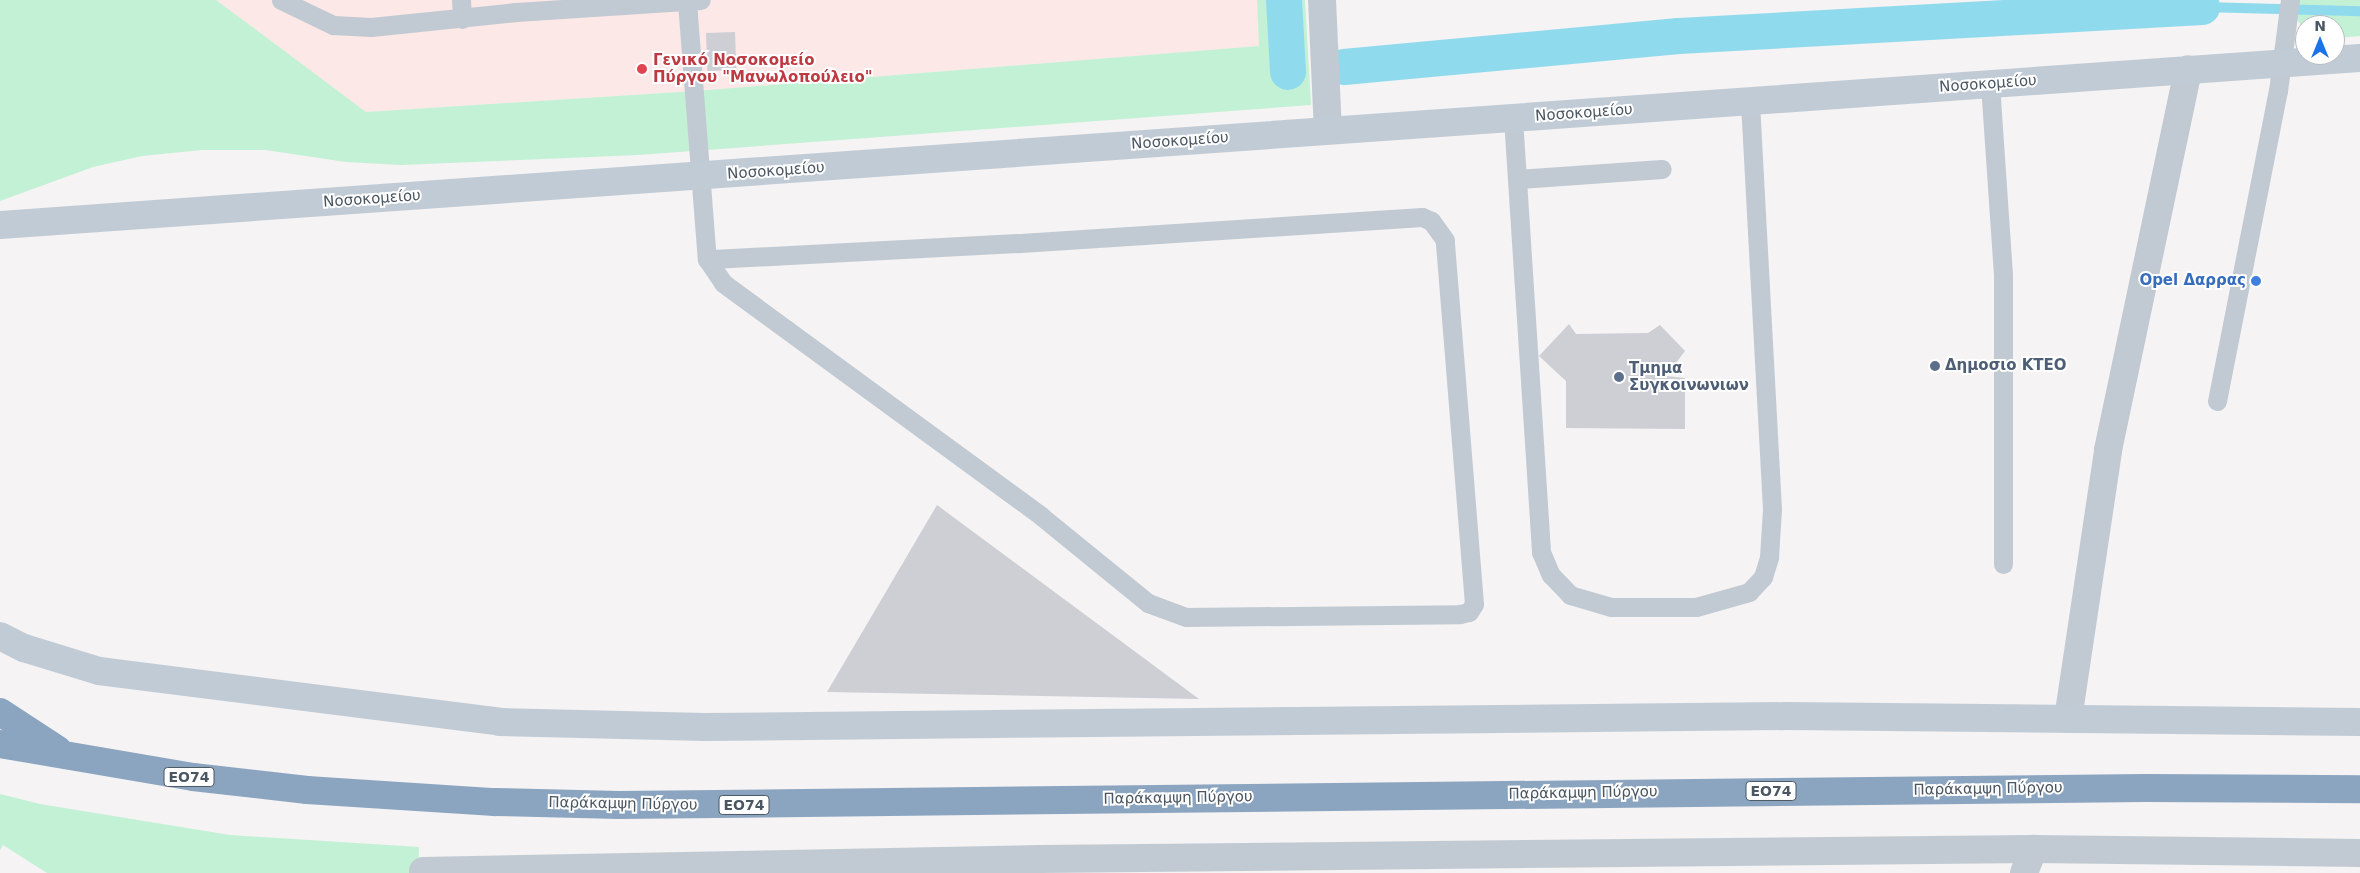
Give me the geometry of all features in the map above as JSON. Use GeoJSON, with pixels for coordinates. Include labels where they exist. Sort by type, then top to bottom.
{"type":"FeatureCollection","features":[{"type":"Feature","properties":{"kind":"highway"},"geometry":{"type":"LineString","coordinates":[[0,712],[72,758]]}},
{"type":"Feature","properties":{"kind":"highway","name":"Παράκαμψη Πύργου"},"geometry":{"type":"LineString","coordinates":[[0,744],[72,758],[193,777],[307,790],[495,802],[619,805],[2125,788],[2360,789]]}},
{"type":"Feature","properties":{"kind":"street"},"geometry":{"type":"LineString","coordinates":[[1322,0],[1328,130]]}},
{"type":"Feature","properties":{"kind":"street","name":"Νοσοκομείου"},"geometry":{"type":"LineString","coordinates":[[0,225],[700,177],[1328,130],[2360,58]]}},
{"type":"Feature","properties":{"kind":"street"},"geometry":{"type":"LineString","coordinates":[[2068,719],[2108,450],[2188,69]]}},
{"type":"Feature","properties":{"kind":"street"},"geometry":{"type":"LineString","coordinates":[[0,636],[24,648],[99,671],[500,722],[705,727],[1787,716],[2360,722]]}},
{"type":"Feature","properties":{"kind":"street"},"geometry":{"type":"LineString","coordinates":[[423,871],[2028,861],[2360,853]]}},
{"type":"Feature","properties":{"kind":"lane"},"geometry":{"type":"LineString","coordinates":[[281,0],[333,25],[371,27],[462,19],[516,6],[694,1],[700,177],[708,259],[723,283],[1041,516],[1148,603],[1186,617],[1460,614],[1469,612],[1474,604],[1445,240],[1431,221],[1412,218],[1017,243],[708,259]]}},
{"type":"Feature","properties":{"kind":"lane"},"geometry":{"type":"LineString","coordinates":[[461,0],[462,19]]}},
{"type":"Feature","properties":{"kind":"lane"},"geometry":{"type":"LineString","coordinates":[[2217,401],[2284,63],[2289,28],[2290,0]]}},
{"type":"Feature","properties":{"kind":"lane"},"geometry":{"type":"LineString","coordinates":[[1990,84],[2003,276],[2003,564]]}},
{"type":"Feature","properties":{"kind":"lane"},"geometry":{"type":"LineString","coordinates":[[1513,118],[1542,552],[1551,575],[1570,595],[1611,608],[1696,608],[1749,592],[1763,577],[1769,557],[1772,510],[1750,101]]}},
{"type":"Feature","properties":{"kind":"lane"},"geometry":{"type":"LineString","coordinates":[[1518,179],[1662,169]]}},
{"type":"Feature","properties":{"kind":"shaded area","name":"Γενικό Νοσοκομείο Πύργου \"Μανωλοπούλειο\""},"geometry":{"type":"Polygon","coordinates":[[[216,0],[1257,0],[1260,46],[695,91],[365,112],[216,0]]]}},
{"type":"Feature","properties":{"kind":"green space"},"geometry":{"type":"Polygon","coordinates":[[[0,0],[216,0],[366,112],[695,91],[1259,46],[1257,0],[1305,0],[1311,105],[638,155],[401,165],[346,162],[266,150],[202,150],[142,156],[93,167],[0,201],[0,0]]]}},
{"type":"Feature","properties":{"kind":"green space"},"geometry":{"type":"Polygon","coordinates":[[[2295,0],[2360,0],[2360,36],[2345,37],[2345,15],[2297,15],[2295,0]]]}},
{"type":"Feature","properties":{"kind":"green space"},"geometry":{"type":"Polygon","coordinates":[[[0,794],[40,804],[230,835],[419,847],[418,873],[47,873],[3,845],[0,850],[0,794]]]}},
{"type":"Feature","properties":{"kind":"building"},"geometry":{"type":"Polygon","coordinates":[[[735,32],[736,70],[707,71],[706,33],[735,32]]]}},
{"type":"Feature","properties":{"kind":"building","name":"Τμημα Συγκοινωνιων"},"geometry":{"type":"Polygon","coordinates":[[[1569,324],[1576,334],[1648,333],[1660,325],[1685,351],[1666,376],[1685,378],[1685,429],[1566,428],[1566,381],[1539,356],[1569,324]]]}},
{"type":"Feature","properties":{"kind":"building"},"geometry":{"type":"Polygon","coordinates":[[[937,505],[1199,699],[827,692],[937,505]]]}},
{"type":"Feature","properties":{"kind":"waterway"},"geometry":{"type":"LineString","coordinates":[[1284,0],[1288,72]]}},
{"type":"Feature","properties":{"kind":"waterway"},"geometry":{"type":"LineString","coordinates":[[2203,0],[2202,7],[2360,11]]}},
{"type":"Feature","properties":{"kind":"waterway"},"geometry":{"type":"LineString","coordinates":[[1344,67],[1679,36],[2202,7]]}},
{"type":"Feature","properties":{"kind":"place","name":"Γενικό Νοσοκομείο Πύργου \"Μανωλοπούλειο\""},"geometry":{"type":"Point","coordinates":[642,69]}},
{"type":"Feature","properties":{"kind":"place","name":"Opel Δαρρας"},"geometry":{"type":"Point","coordinates":[2256,281]}},
{"type":"Feature","properties":{"kind":"place","name":"Δημοσιο ΚΤΕΟ"},"geometry":{"type":"Point","coordinates":[1935,366]}},
{"type":"Feature","properties":{"kind":"place","name":"Τμημα Συγκοινωνιων"},"geometry":{"type":"Point","coordinates":[1619,377]}}]}
